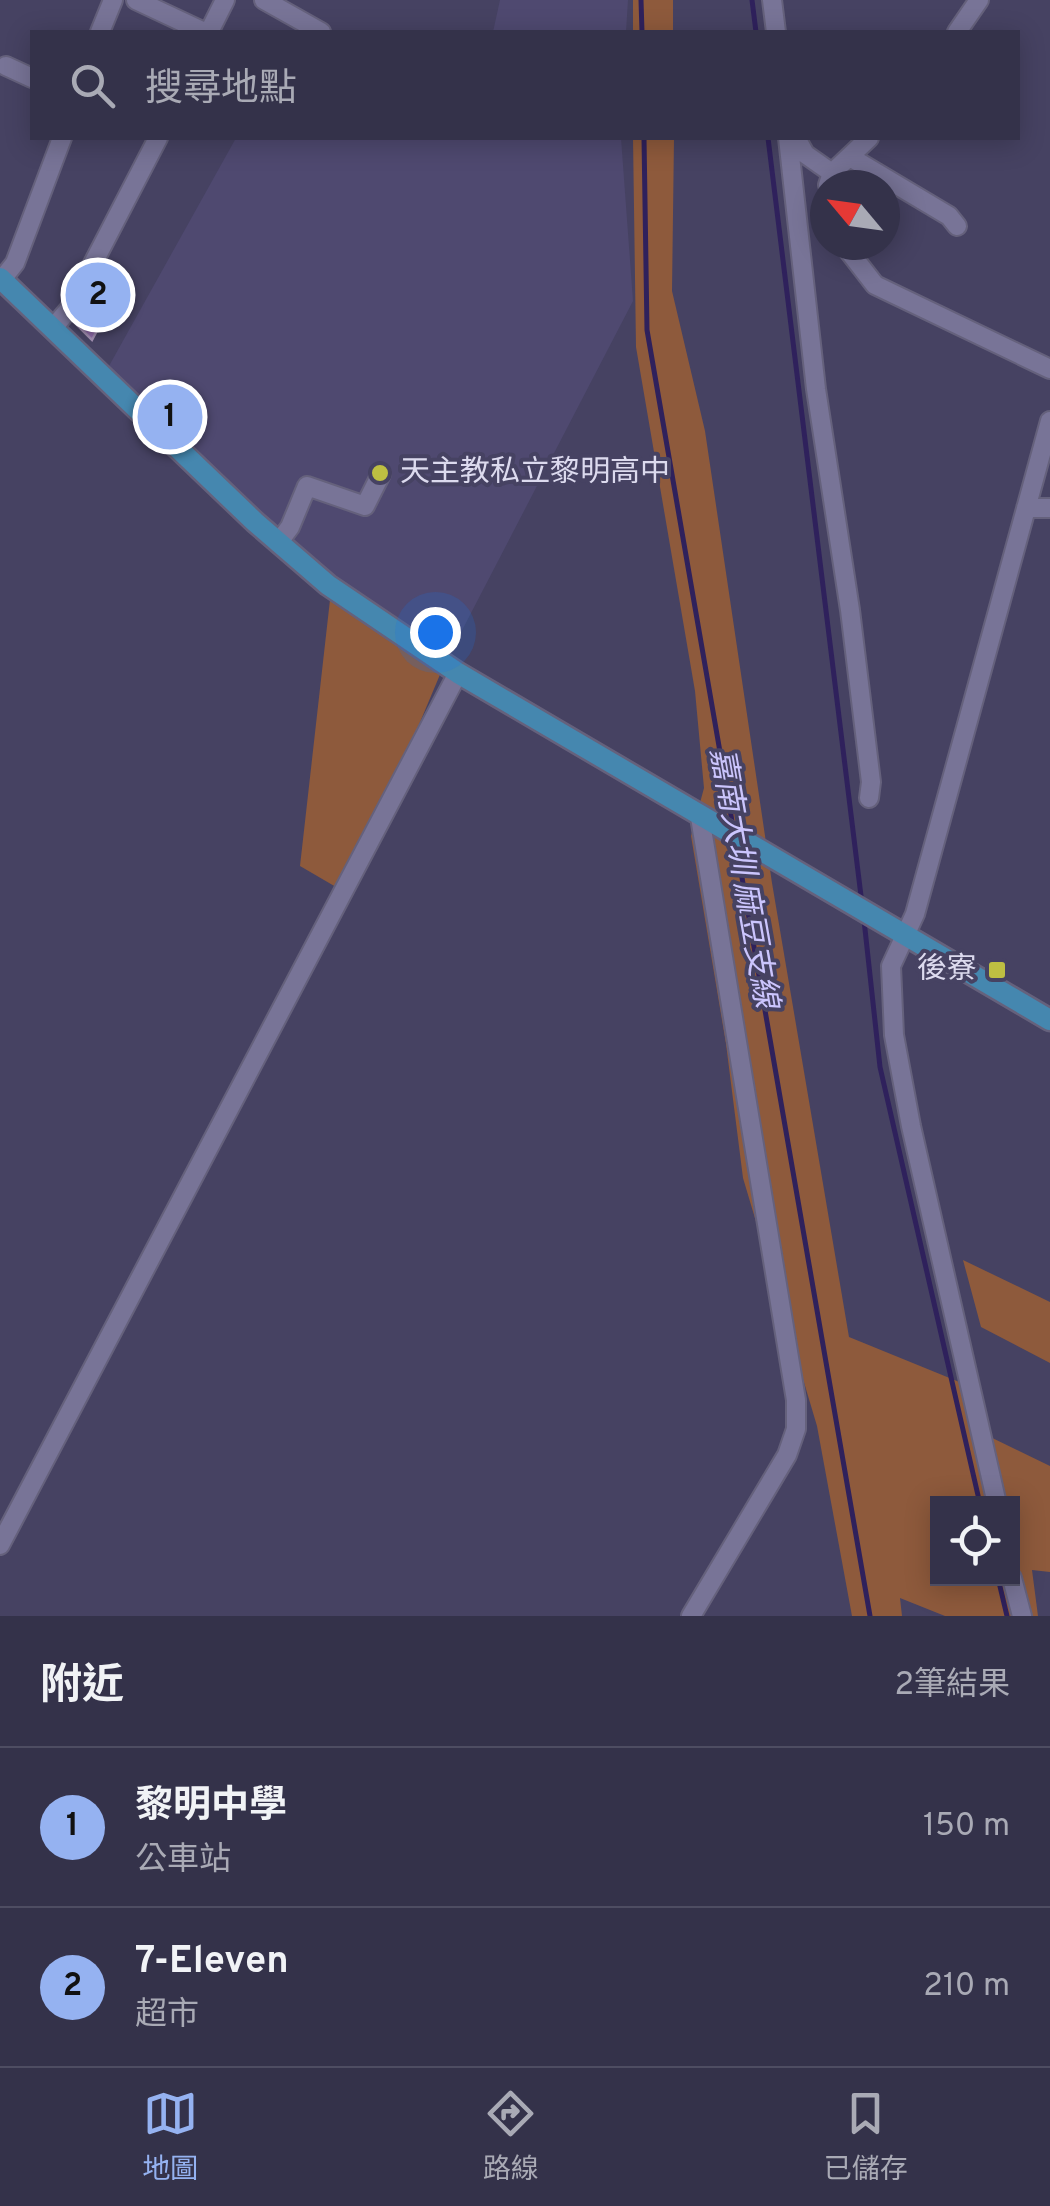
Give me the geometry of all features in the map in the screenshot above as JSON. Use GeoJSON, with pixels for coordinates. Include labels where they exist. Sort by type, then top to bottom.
{"type":"FeatureCollection","features":[{"type":"Feature","properties":{"kind":"main road"},"geometry":{"type":"LineString","coordinates":[[1,280],[278,543],[328,585],[458,673],[1050,1020]]}},
{"type":"Feature","properties":{"kind":"street"},"geometry":{"type":"LineString","coordinates":[[101,30],[113,0]]}},
{"type":"Feature","properties":{"kind":"street"},"geometry":{"type":"LineString","coordinates":[[136,0],[203,30]]}},
{"type":"Feature","properties":{"kind":"street"},"geometry":{"type":"LineString","coordinates":[[208,30],[225,0]]}},
{"type":"Feature","properties":{"kind":"street"},"geometry":{"type":"LineString","coordinates":[[264,0],[317,30]]}},
{"type":"Feature","properties":{"kind":"street"},"geometry":{"type":"LineString","coordinates":[[772,0],[776,30]]}},
{"type":"Feature","properties":{"kind":"street"},"geometry":{"type":"LineString","coordinates":[[959,30],[979,0]]}},
{"type":"Feature","properties":{"kind":"street"},"geometry":{"type":"LineString","coordinates":[[6,66],[30,77]]}},
{"type":"Feature","properties":{"kind":"street"},"geometry":{"type":"LineString","coordinates":[[1,280],[14,263],[28,231],[61,140]]}},
{"type":"Feature","properties":{"kind":"street"},"geometry":{"type":"LineString","coordinates":[[53,328],[70,308],[157,140]]}},
{"type":"Feature","properties":{"kind":"street"},"geometry":{"type":"LineString","coordinates":[[788,140],[816,388],[871,782],[869,798]]}},
{"type":"Feature","properties":{"kind":"street"},"geometry":{"type":"LineString","coordinates":[[797,140],[821,170]]}},
{"type":"Feature","properties":{"kind":"street"},"geometry":{"type":"LineString","coordinates":[[838,170],[868,140]]}},
{"type":"Feature","properties":{"kind":"street"},"geometry":{"type":"LineString","coordinates":[[850,157],[949,216],[957,226]]}},
{"type":"Feature","properties":{"kind":"street"},"geometry":{"type":"LineString","coordinates":[[856,260],[875,284],[1050,369]]}},
{"type":"Feature","properties":{"kind":"street"},"geometry":{"type":"LineString","coordinates":[[995,1496],[911,1126],[894,1035],[891,966],[915,914],[1050,421]]}},
{"type":"Feature","properties":{"kind":"street"},"geometry":{"type":"LineString","coordinates":[[278,543],[290,528],[307,486],[365,506],[381,474]]}},
{"type":"Feature","properties":{"kind":"street"},"geometry":{"type":"LineString","coordinates":[[1026,508],[1050,508]]}},
{"type":"Feature","properties":{"kind":"street"},"geometry":{"type":"LineString","coordinates":[[0,1546],[458,673]]}},
{"type":"Feature","properties":{"kind":"street"},"geometry":{"type":"LineString","coordinates":[[690,1616],[772,1482],[796,1430],[796,1400],[708,821]]}},
{"type":"Feature","properties":{"kind":"street"},"geometry":{"type":"LineString","coordinates":[[1014,1586],[1022,1616]]}},
{"type":"Feature","properties":{"kind":"shaded area"},"geometry":{"type":"Polygon","coordinates":[[[500,0],[628,0],[626,30],[493,30],[500,0]]]}},
{"type":"Feature","properties":{"kind":"shaded area"},"geometry":{"type":"Polygon","coordinates":[[[633,0],[673,0],[673,30],[633,30],[633,0]]]}},
{"type":"Feature","properties":{"kind":"shaded area","name":"天主教私立黎明高中"},"geometry":{"type":"Polygon","coordinates":[[[235,140],[621,140],[633,301],[444,665],[331,591],[109,366],[235,140]]]}},
{"type":"Feature","properties":{"kind":"shaded area"},"geometry":{"type":"Polygon","coordinates":[[[633,140],[674,140],[672,291],[705,431],[772,883],[849,1337],[979,1390],[982,1433],[1050,1466],[1050,1572],[1032,1570],[1038,1616],[945,1616],[900,1598],[902,1616],[852,1616],[817,1426],[743,1178],[726,1044],[691,836],[704,788],[695,691],[636,347],[633,140]]]}},
{"type":"Feature","properties":{"kind":"shaded area"},"geometry":{"type":"Polygon","coordinates":[[[331,591],[444,665],[348,894],[300,866],[331,591]]]}},
{"type":"Feature","properties":{"kind":"shaded area"},"geometry":{"type":"Polygon","coordinates":[[[963,1260],[1050,1302],[1050,1363],[981,1327],[963,1260]]]}},
{"type":"Feature","properties":{"kind":"building"},"geometry":{"type":"Polygon","coordinates":[[[107,263],[127,274],[92,340],[74,322],[107,263]]]}},
{"type":"Feature","properties":{"kind":"waterway","name":"嘉南大圳 麻豆支線"},"geometry":{"type":"LineString","coordinates":[[641,0],[642,30]]}},
{"type":"Feature","properties":{"kind":"waterway"},"geometry":{"type":"LineString","coordinates":[[752,0],[756,30]]}},
{"type":"Feature","properties":{"kind":"waterway","name":"嘉南大圳 麻豆支線"},"geometry":{"type":"LineString","coordinates":[[644,140],[647,330],[733,827]]}},
{"type":"Feature","properties":{"kind":"waterway"},"geometry":{"type":"LineString","coordinates":[[768,140],[862,904]]}},
{"type":"Feature","properties":{"kind":"waterway","name":"嘉南大圳 麻豆支線"},"geometry":{"type":"LineString","coordinates":[[736,843],[870,1616]]}},
{"type":"Feature","properties":{"kind":"waterway"},"geometry":{"type":"LineString","coordinates":[[864,920],[880,1067],[978,1496]]}},
{"type":"Feature","properties":{"kind":"waterway"},"geometry":{"type":"LineString","coordinates":[[1000,1586],[1007,1616]]}},
{"type":"Feature","properties":{"kind":"place","name":"7-Eleven"},"geometry":{"type":"Point","coordinates":[98,295]}},
{"type":"Feature","properties":{"kind":"place","name":"黎明中學"},"geometry":{"type":"Point","coordinates":[170,417]}},
{"type":"Feature","properties":{"kind":"place","name":"天主教私立黎明高中"},"geometry":{"type":"Point","coordinates":[380,473]}},
{"type":"Feature","properties":{"kind":"place","name":"後寮"},"geometry":{"type":"Point","coordinates":[997,970]}}]}
